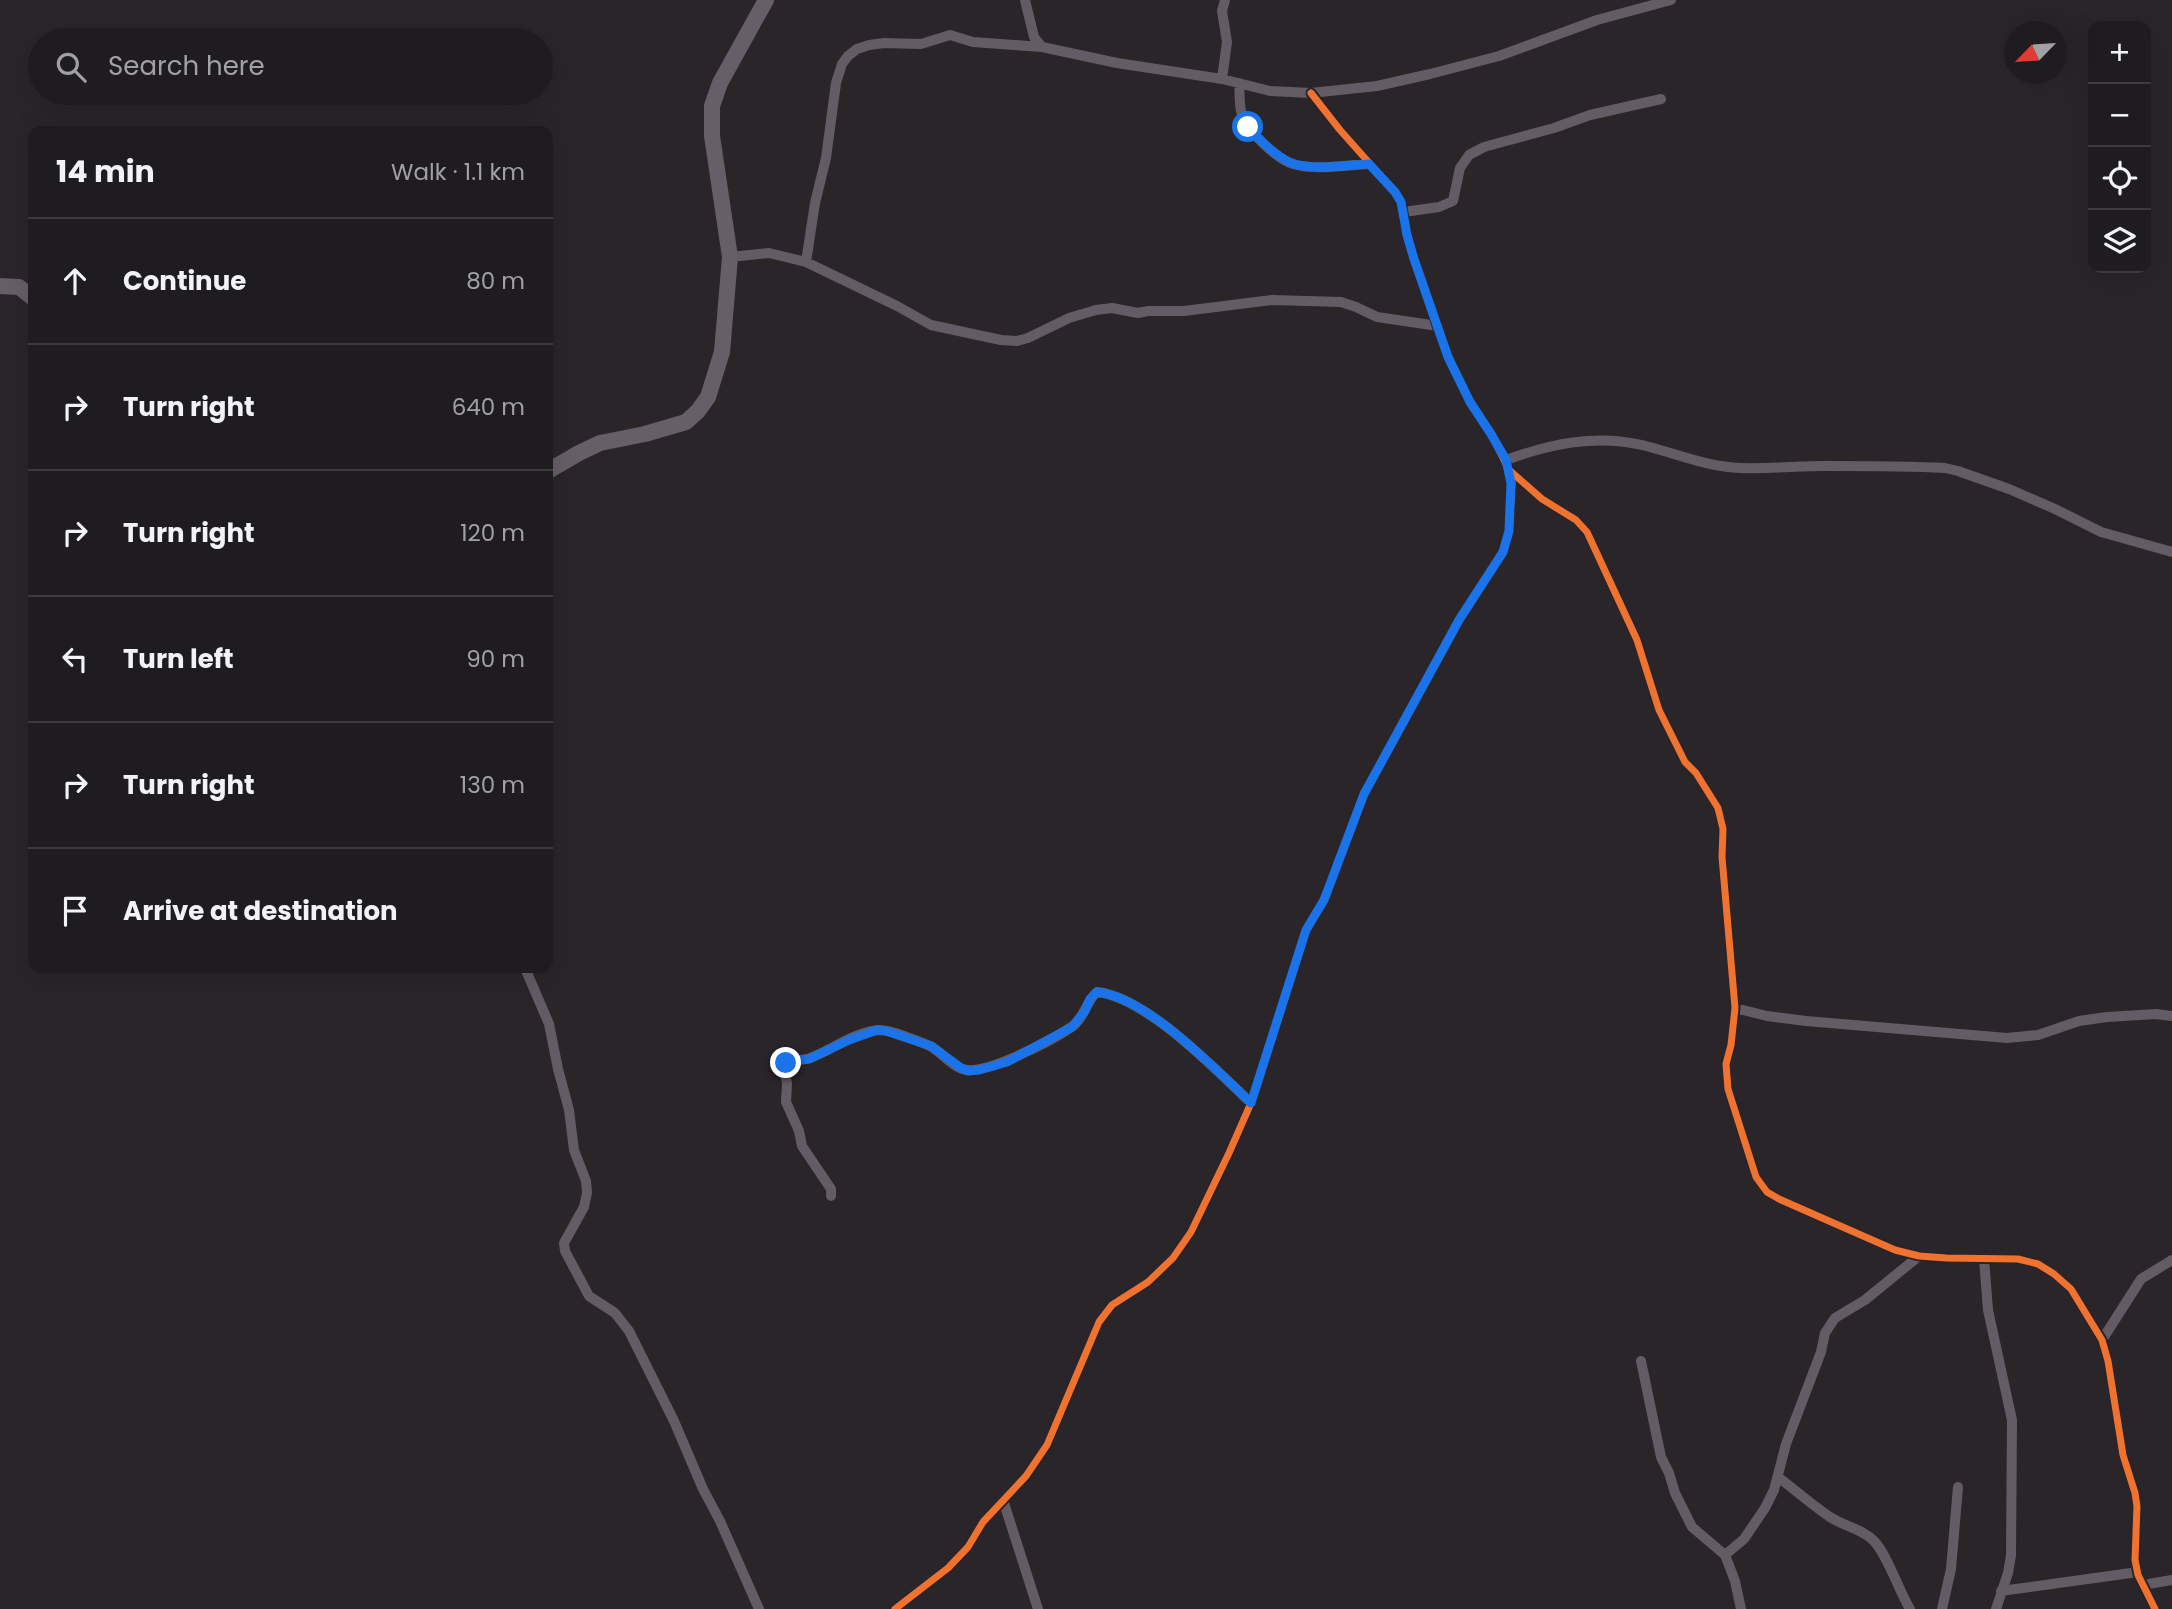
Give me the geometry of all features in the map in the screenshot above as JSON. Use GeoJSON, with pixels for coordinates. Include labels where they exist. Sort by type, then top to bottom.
{"type":"FeatureCollection","features":[{"type":"Feature","properties":{"kind":"street"},"geometry":{"type":"LineString","coordinates":[[553,468],[600,443],[686,422],[708,397],[722,352],[730,257],[715,160],[712,106],[720,83],[766,0]]}},
{"type":"Feature","properties":{"kind":"street"},"geometry":{"type":"LineString","coordinates":[[1025,0],[1034,37],[1042,47]]}},
{"type":"Feature","properties":{"kind":"street"},"geometry":{"type":"LineString","coordinates":[[1222,79],[1227,43],[1222,11],[1225,0]]}},
{"type":"Feature","properties":{"kind":"street"},"geometry":{"type":"LineString","coordinates":[[806,262],[815,203],[826,158],[836,83],[842,64],[848,56],[869,45],[921,44],[950,35],[973,42],[1042,47],[1117,63],[1222,79],[1270,91],[1311,93],[1377,86],[1430,74],[1499,56],[1597,20],[1671,0]]}},
{"type":"Feature","properties":{"kind":"street"},"geometry":{"type":"LineString","coordinates":[[1239,83],[1241,110],[1248,127],[1278,155],[1292,163],[1321,167],[1369,164]]}},
{"type":"Feature","properties":{"kind":"street"},"geometry":{"type":"LineString","coordinates":[[895,1609],[948,1568],[968,1548],[983,1522],[1026,1476],[1047,1445],[1099,1322],[1112,1305],[1148,1282],[1173,1258],[1191,1232],[1251,1103],[1306,930],[1324,900],[1364,794],[1459,620],[1503,552],[1509,531],[1511,483],[1507,465],[1470,402],[1448,357],[1414,259],[1401,202],[1311,93]]}},
{"type":"Feature","properties":{"kind":"street"},"geometry":{"type":"LineString","coordinates":[[1404,212],[1447,205],[1453,201],[1460,168],[1469,155],[1484,147],[1590,115],[1661,99]]}},
{"type":"Feature","properties":{"kind":"street"},"geometry":{"type":"LineString","coordinates":[[730,257],[769,253],[806,262],[931,325],[1001,340],[1017,341],[1028,338],[1069,318],[1096,310],[1112,308],[1138,313],[1184,311],[1272,300],[1341,302],[1377,317],[1438,326]]}},
{"type":"Feature","properties":{"kind":"street"},"geometry":{"type":"LineString","coordinates":[[0,286],[19,286],[28,294]]}},
{"type":"Feature","properties":{"kind":"street"},"geometry":{"type":"LineString","coordinates":[[1507,465],[1563,443],[1608,440],[1639,444],[1712,465],[1740,468],[1945,468],[2009,489],[2101,532],[2172,552]]}},
{"type":"Feature","properties":{"kind":"street"},"geometry":{"type":"LineString","coordinates":[[1507,465],[1542,499],[1576,520],[1587,532],[1637,640],[1659,710],[1685,762],[1696,773],[1717,808],[1723,829],[1722,858],[1735,1008],[1726,1064],[1727,1089],[1756,1177],[1767,1192],[1779,1199],[1895,1250],[1919,1256],[2018,1259],[2038,1264],[2071,1289],[2102,1340],[2123,1455],[2137,1506],[2135,1560],[2155,1609]]}},
{"type":"Feature","properties":{"kind":"street"},"geometry":{"type":"LineString","coordinates":[[527,973],[549,1024],[559,1077],[569,1110],[574,1150],[586,1181],[584,1207],[564,1243],[565,1251],[589,1296],[615,1313],[629,1331],[668,1409],[759,1609]]}},
{"type":"Feature","properties":{"kind":"street"},"geometry":{"type":"LineString","coordinates":[[831,1196],[831,1189],[802,1146],[799,1131],[786,1102],[784,1066],[789,1061],[809,1059],[877,1030],[931,1046],[968,1071],[979,1070],[1007,1062],[1072,1027],[1085,1011],[1090,999],[1097,992],[1102,992],[1117,997],[1158,1020],[1251,1103]]}},
{"type":"Feature","properties":{"kind":"street"},"geometry":{"type":"LineString","coordinates":[[1735,1008],[1767,1016],[1806,1021],[2007,1038],[2038,1035],[2079,1021],[2107,1017],[2156,1014],[2172,1016]]}},
{"type":"Feature","properties":{"kind":"street"},"geometry":{"type":"LineString","coordinates":[[1724,1555],[1744,1539],[1774,1490],[1786,1444],[1821,1352],[1825,1333],[1835,1318],[1865,1300],[1919,1256]]}},
{"type":"Feature","properties":{"kind":"street"},"geometry":{"type":"LineString","coordinates":[[1984,1259],[1989,1310],[2012,1420],[2011,1555],[1996,1609]]}},
{"type":"Feature","properties":{"kind":"street"},"geometry":{"type":"LineString","coordinates":[[2102,1340],[2141,1279],[2172,1260]]}},
{"type":"Feature","properties":{"kind":"street"},"geometry":{"type":"LineString","coordinates":[[1641,1362],[1661,1457],[1675,1493],[1692,1527],[1724,1555],[1735,1581],[1741,1609]]}},
{"type":"Feature","properties":{"kind":"street"},"geometry":{"type":"LineString","coordinates":[[1778,1477],[1832,1518],[1874,1540],[1910,1609]]}},
{"type":"Feature","properties":{"kind":"street"},"geometry":{"type":"LineString","coordinates":[[1942,1609],[1951,1569],[1958,1487]]}},
{"type":"Feature","properties":{"kind":"street"},"geometry":{"type":"LineString","coordinates":[[1003,1500],[1038,1609]]}},
{"type":"Feature","properties":{"kind":"street"},"geometry":{"type":"LineString","coordinates":[[2001,1591],[2138,1572]]}},
{"type":"Feature","properties":{"kind":"street"},"geometry":{"type":"LineString","coordinates":[[2143,1585],[2172,1580]]}},
{"type":"Feature","properties":{"kind":"cycle path"},"geometry":{"type":"LineString","coordinates":[[895,1609],[948,1568],[968,1547],[983,1522],[1026,1476],[1047,1445],[1099,1322],[1112,1305],[1148,1282],[1173,1258],[1191,1232],[1251,1103],[1306,930],[1324,900],[1364,794],[1459,620],[1503,552],[1509,531],[1512,483],[1509,470],[1448,357],[1414,259],[1401,202],[1311,93]]}},
{"type":"Feature","properties":{"kind":"cycle path"},"geometry":{"type":"LineString","coordinates":[[1509,470],[1542,499],[1576,520],[1587,532],[1637,640],[1659,710],[1685,762],[1696,773],[1718,808],[1723,829],[1722,857],[1735,1008],[1726,1064],[1728,1089],[1756,1177],[1767,1192],[1779,1199],[1895,1250],[1919,1256],[1946,1258],[2018,1259],[2038,1264],[2071,1289],[2102,1340],[2108,1361],[2123,1455],[2137,1506],[2135,1560],[2138,1575],[2155,1609]]}},
{"type":"Feature","properties":{"kind":"route"},"geometry":{"type":"LineString","coordinates":[[786,1063],[809,1059],[877,1030],[931,1046],[968,1071],[979,1070],[1007,1062],[1072,1027],[1085,1011],[1090,999],[1097,992],[1102,992],[1117,997],[1158,1020],[1251,1103],[1306,930],[1324,900],[1364,794],[1459,620],[1503,552],[1509,531],[1511,483],[1506,460],[1470,402],[1448,357],[1414,259],[1401,202],[1395,192],[1369,164],[1321,167],[1292,163],[1278,155],[1248,127]]}}]}
